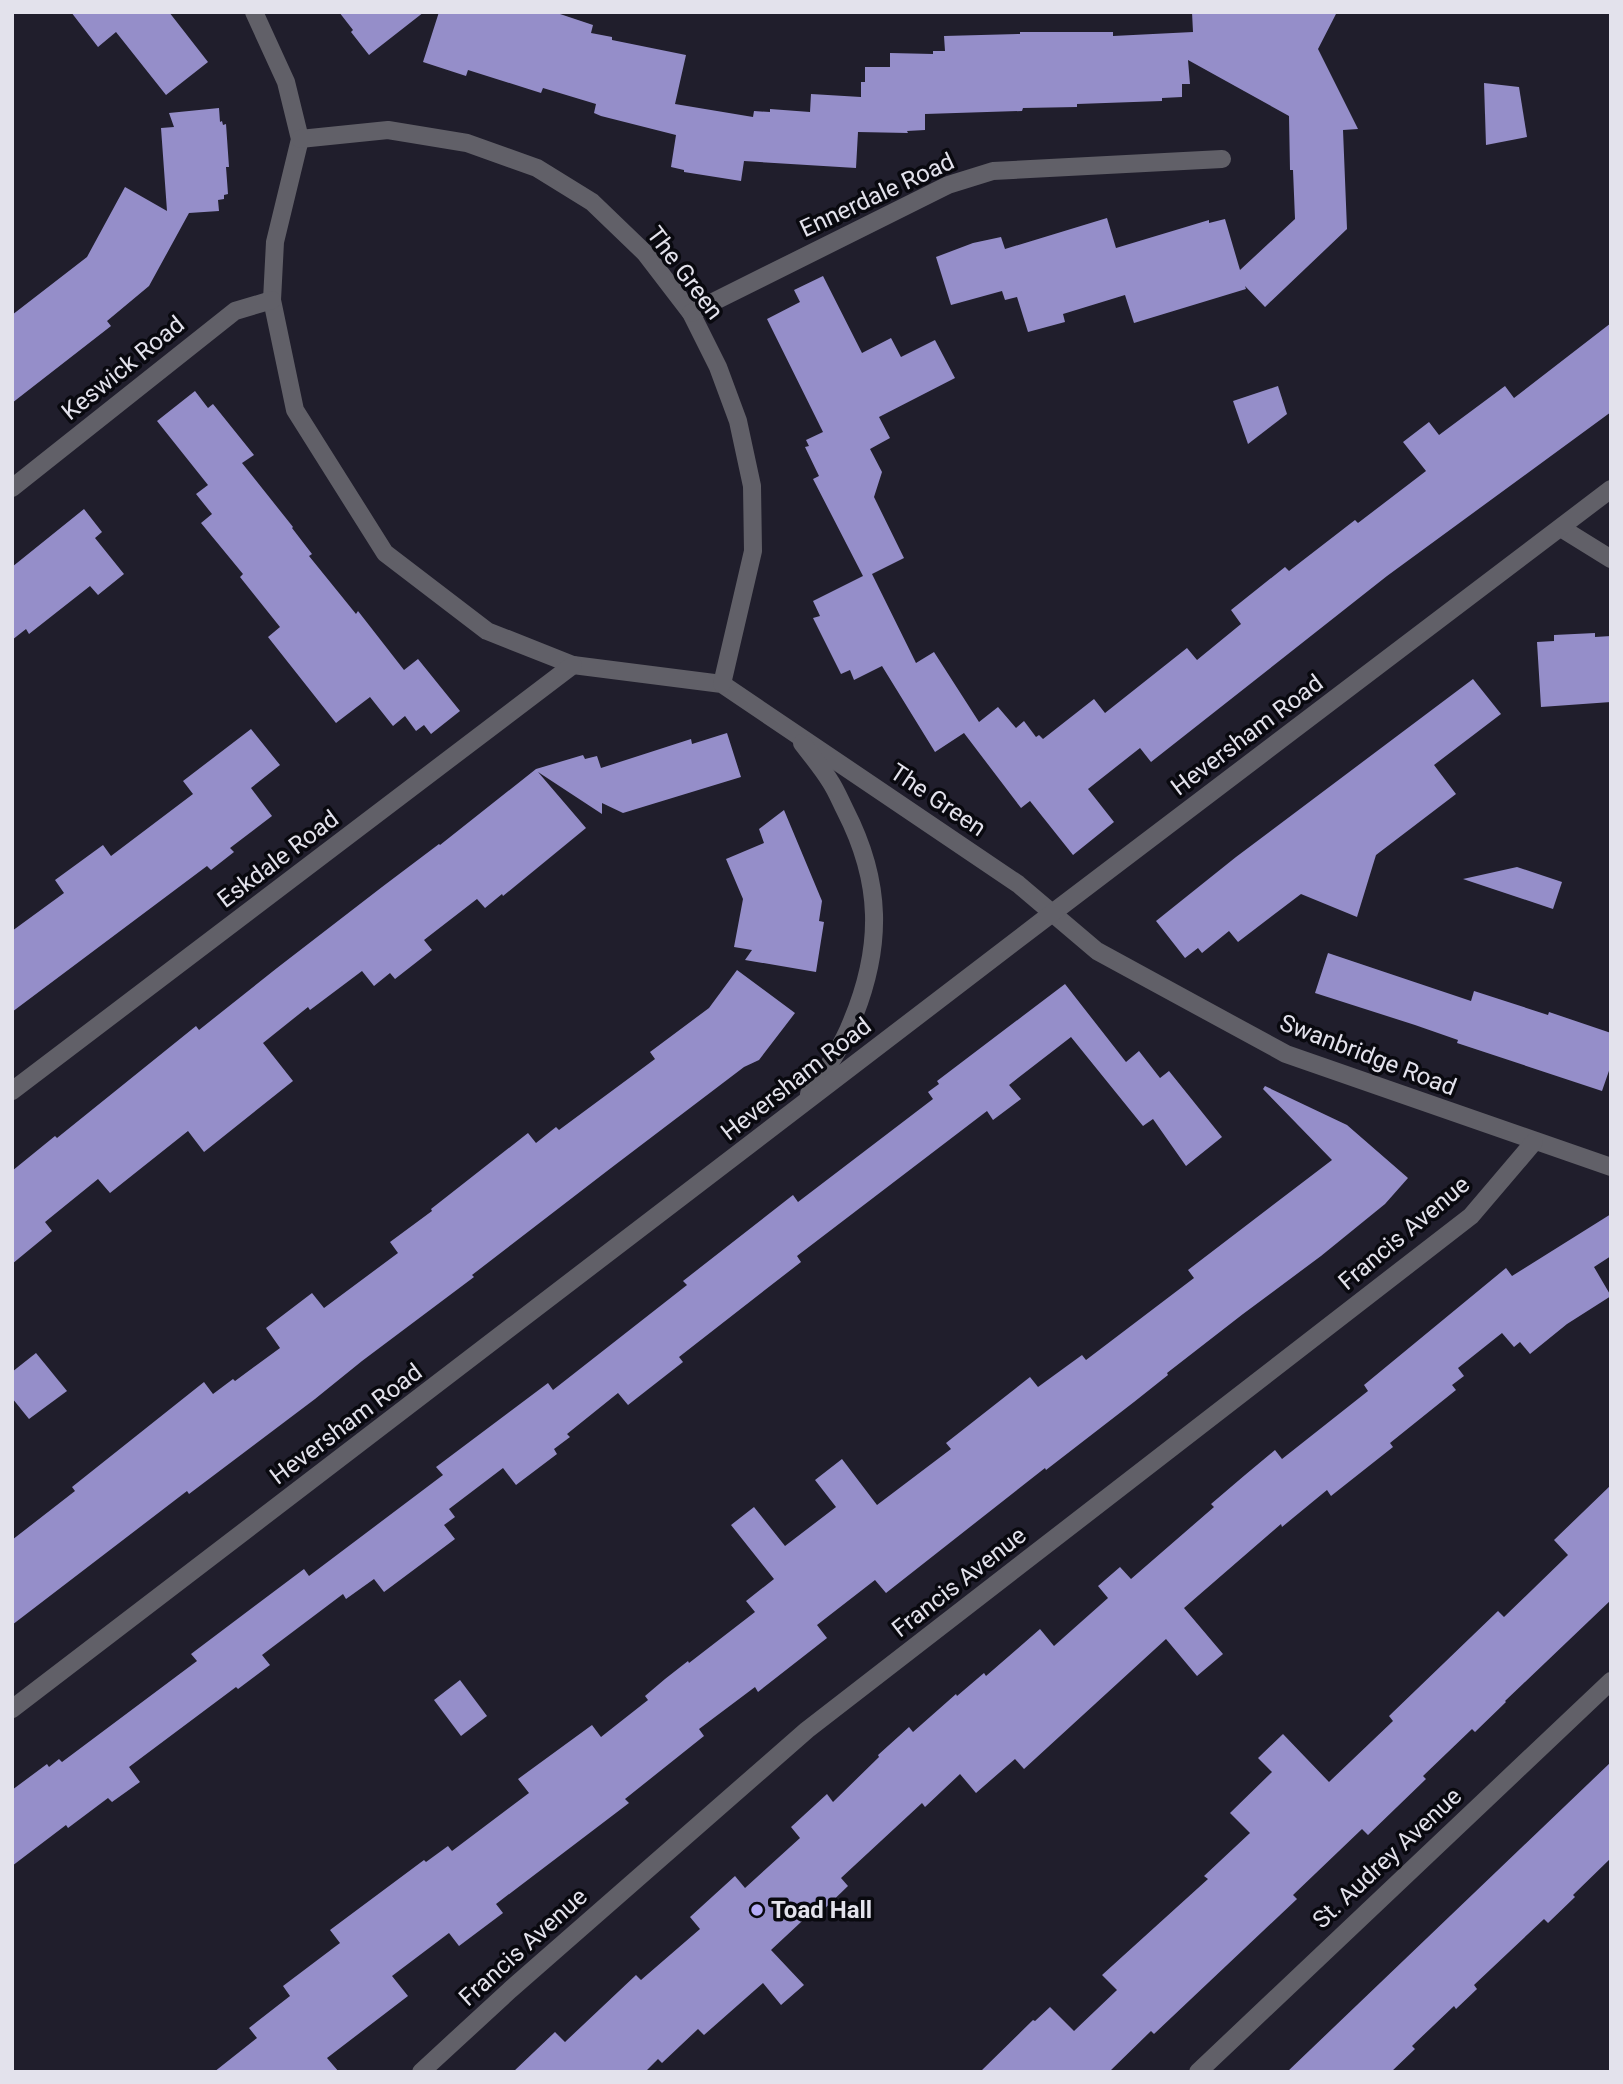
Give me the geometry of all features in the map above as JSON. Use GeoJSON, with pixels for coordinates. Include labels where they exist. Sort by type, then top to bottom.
{"type":"FeatureCollection","features":[{"type":"Feature","properties":{"kind":"street","name":"The Green"},"geometry":{"type":"LineString","coordinates":[[253,16],[286,82],[300,139],[275,242],[272,300],[295,410],[385,553],[487,631],[573,665],[722,684],[1018,884],[1051,914]]}},
{"type":"Feature","properties":{"kind":"street","name":"The Green"},"geometry":{"type":"LineString","coordinates":[[300,139],[387,130],[467,143],[537,168],[592,202],[645,253],[691,313],[718,367],[738,421],[752,486],[753,551],[722,684]]}},
{"type":"Feature","properties":{"kind":"street","name":"Ennerdale Road"},"geometry":{"type":"LineString","coordinates":[[691,313],[948,185],[992,171],[1222,159]]}},
{"type":"Feature","properties":{"kind":"street","name":"Keswick Road"},"geometry":{"type":"LineString","coordinates":[[12,488],[235,311],[272,300]]}},
{"type":"Feature","properties":{"kind":"street","name":"Heversham Road"},"geometry":{"type":"LineString","coordinates":[[12,1709],[1611,489]]}},
{"type":"Feature","properties":{"kind":"street"},"geometry":{"type":"LineString","coordinates":[[1561,528],[1611,559]]}},
{"type":"Feature","properties":{"kind":"street","name":"Eskdale Road"},"geometry":{"type":"LineString","coordinates":[[12,1091],[573,665]]}},
{"type":"Feature","properties":{"kind":"street","name":"The Green"},"geometry":{"type":"LineString","coordinates":[[794,731],[831,783],[855,830],[869,868],[875,909],[873,950],[852,1023],[830,1063],[799,1109]]}},
{"type":"Feature","properties":{"kind":"street","name":"Swanbridge Road"},"geometry":{"type":"LineString","coordinates":[[1051,914],[1097,951],[1286,1054],[1611,1167]]}},
{"type":"Feature","properties":{"kind":"street","name":"Francis Avenue"},"geometry":{"type":"LineString","coordinates":[[421,2072],[510,1990],[807,1730],[1471,1216],[1534,1142]]}},
{"type":"Feature","properties":{"kind":"street","name":"St. Audrey Avenue"},"geometry":{"type":"LineString","coordinates":[[1198,2072],[1611,1681]]}},
{"type":"Feature","properties":{"kind":"building"},"geometry":{"type":"Polygon","coordinates":[[[71,12],[169,12],[208,62],[166,95],[116,32],[98,47],[71,12]]]}},
{"type":"Feature","properties":{"kind":"building"},"geometry":{"type":"Polygon","coordinates":[[[339,12],[424,12],[369,55],[339,12]]]}},
{"type":"Feature","properties":{"kind":"building"},"geometry":{"type":"Polygon","coordinates":[[[439,12],[554,12],[593,25],[591,33],[612,37],[612,40],[686,55],[675,104],[753,117],[754,111],[770,112],[770,109],[810,112],[811,94],[861,97],[865,67],[890,67],[890,53],[933,54],[933,51],[945,51],[944,36],[1020,32],[1113,32],[1113,36],[1193,32],[1192,12],[1337,12],[1318,49],[1358,129],[1343,130],[1347,229],[1265,307],[1245,286],[1246,289],[1134,323],[1125,295],[1063,314],[1065,322],[1028,332],[1017,297],[1005,300],[1002,291],[951,305],[936,257],[973,243],[1001,237],[1005,249],[1107,218],[1116,248],[1209,220],[1209,223],[1225,219],[1240,270],[1295,219],[1293,170],[1290,170],[1289,116],[1188,60],[1190,84],[1182,84],[1182,97],[1162,98],[1162,101],[1077,104],[1077,107],[1023,108],[1022,111],[925,114],[925,130],[907,131],[908,133],[858,132],[856,168],[744,161],[741,181],[684,172],[671,167],[676,135],[601,116],[594,113],[596,104],[543,88],[541,93],[468,70],[466,76],[423,62],[439,12]]]}},
{"type":"Feature","properties":{"kind":"building"},"geometry":{"type":"Polygon","coordinates":[[[1484,83],[1519,87],[1527,137],[1486,145],[1484,83]]]}},
{"type":"Feature","properties":{"kind":"building"},"geometry":{"type":"Polygon","coordinates":[[[219,108],[220,122],[226,124],[229,167],[226,167],[228,194],[224,195],[224,199],[218,200],[219,211],[189,213],[149,286],[107,321],[111,326],[12,403],[12,315],[87,257],[125,187],[167,211],[161,128],[174,127],[169,113],[219,108]]]}},
{"type":"Feature","properties":{"kind":"building"},"geometry":{"type":"Polygon","coordinates":[[[823,276],[862,353],[891,338],[901,357],[935,340],[955,378],[879,417],[890,438],[870,449],[882,472],[874,497],[904,558],[872,574],[916,663],[934,652],[979,722],[998,707],[1016,728],[1024,721],[1036,737],[1039,735],[1043,739],[1094,699],[1105,713],[1187,648],[1197,660],[1241,624],[1231,610],[1285,567],[1289,571],[1355,520],[1358,523],[1426,471],[1403,442],[1429,422],[1439,435],[1505,386],[1514,398],[1611,323],[1611,412],[1387,576],[1151,762],[1140,748],[1088,789],[1114,822],[1073,855],[1030,801],[1021,808],[964,733],[935,752],[882,666],[854,680],[850,670],[841,674],[813,618],[820,616],[813,601],[863,576],[813,479],[819,476],[805,447],[809,446],[806,440],[823,432],[767,319],[800,302],[794,290],[823,276]]]}},
{"type":"Feature","properties":{"kind":"building"},"geometry":{"type":"Polygon","coordinates":[[[1278,386],[1287,414],[1248,444],[1233,401],[1278,386]]]}},
{"type":"Feature","properties":{"kind":"building"},"geometry":{"type":"Polygon","coordinates":[[[195,391],[208,408],[213,404],[254,455],[242,463],[293,527],[312,554],[309,556],[356,614],[358,611],[404,670],[418,659],[460,711],[431,734],[424,725],[416,731],[405,716],[393,726],[370,697],[336,723],[268,637],[280,627],[240,577],[243,574],[201,523],[212,514],[196,494],[208,485],[157,421],[195,391]]]}},
{"type":"Feature","properties":{"kind":"building"},"geometry":{"type":"Polygon","coordinates":[[[84,509],[102,532],[95,538],[124,574],[98,595],[90,586],[29,634],[26,629],[12,640],[12,567],[84,509]]]}},
{"type":"Feature","properties":{"kind":"building"},"geometry":{"type":"Polygon","coordinates":[[[1595,633],[1595,637],[1611,636],[1611,702],[1541,707],[1537,642],[1554,641],[1554,635],[1595,633]]]}},
{"type":"Feature","properties":{"kind":"building"},"geometry":{"type":"Polygon","coordinates":[[[1473,679],[1501,714],[1434,765],[1456,794],[1376,855],[1357,917],[1301,894],[1238,942],[1229,931],[1202,953],[1198,948],[1185,958],[1156,921],[1236,857],[1473,679]]]}},
{"type":"Feature","properties":{"kind":"building"},"geometry":{"type":"Polygon","coordinates":[[[251,729],[280,765],[251,788],[272,816],[230,848],[234,852],[211,870],[207,866],[12,1012],[12,931],[64,893],[55,880],[103,845],[111,856],[193,794],[183,781],[251,729]]]}},
{"type":"Feature","properties":{"kind":"building"},"geometry":{"type":"Polygon","coordinates":[[[727,733],[741,777],[623,813],[602,803],[602,814],[538,772],[586,828],[503,896],[502,894],[485,908],[477,899],[424,940],[432,950],[395,979],[390,973],[374,986],[362,971],[310,1010],[308,1007],[263,1043],[293,1081],[204,1152],[188,1131],[110,1193],[98,1179],[45,1222],[52,1231],[12,1264],[12,1171],[196,1026],[199,1030],[536,769],[583,755],[585,759],[597,756],[601,768],[691,739],[692,744],[727,733]]]}},
{"type":"Feature","properties":{"kind":"building"},"geometry":{"type":"Polygon","coordinates":[[[784,810],[822,901],[819,921],[824,922],[816,972],[745,960],[752,950],[734,947],[743,899],[726,859],[764,843],[759,829],[784,810]]]}},
{"type":"Feature","properties":{"kind":"building"},"geometry":{"type":"Polygon","coordinates":[[[1517,867],[1562,882],[1553,909],[1463,879],[1517,867]]]}},
{"type":"Feature","properties":{"kind":"building"},"geometry":{"type":"Polygon","coordinates":[[[1328,953],[1471,1001],[1474,991],[1611,1033],[1611,1065],[1602,1091],[1315,993],[1328,953]]]}},
{"type":"Feature","properties":{"kind":"building"},"geometry":{"type":"Polygon","coordinates":[[[737,970],[795,1013],[759,1060],[744,1067],[315,1399],[189,1494],[187,1491],[12,1625],[12,1540],[75,1491],[72,1487],[204,1382],[213,1394],[280,1348],[266,1328],[312,1293],[324,1308],[398,1253],[390,1242],[528,1133],[536,1143],[556,1127],[559,1130],[655,1059],[650,1052],[709,1008],[737,970]]]}},
{"type":"Feature","properties":{"kind":"building"},"geometry":{"type":"Polygon","coordinates":[[[1065,984],[1126,1062],[1139,1051],[1160,1078],[1169,1071],[1222,1137],[1186,1166],[1153,1119],[1143,1126],[1071,1037],[1009,1085],[1021,1099],[993,1120],[987,1111],[797,1256],[801,1262],[679,1357],[683,1362],[628,1405],[618,1393],[567,1434],[570,1437],[554,1449],[557,1454],[516,1485],[503,1468],[449,1509],[455,1517],[444,1525],[455,1539],[384,1592],[374,1579],[346,1599],[343,1594],[262,1655],[270,1665],[238,1689],[236,1687],[129,1767],[140,1782],[112,1802],[108,1798],[68,1828],[66,1825],[12,1866],[12,1790],[47,1764],[49,1767],[59,1759],[62,1762],[197,1661],[191,1654],[304,1569],[309,1576],[443,1475],[436,1467],[548,1383],[553,1390],[687,1285],[683,1281],[793,1195],[798,1202],[933,1099],[928,1092],[939,1084],[937,1081],[1065,984]]]}},
{"type":"Feature","properties":{"kind":"building"},"geometry":{"type":"Polygon","coordinates":[[[1265,1086],[1347,1125],[1408,1178],[1385,1204],[1321,1256],[886,1593],[875,1580],[817,1625],[827,1638],[758,1692],[755,1687],[699,1729],[704,1736],[625,1799],[629,1803],[496,1904],[503,1913],[459,1946],[449,1933],[392,1976],[408,1996],[327,2058],[339,2072],[214,2072],[257,2038],[249,2028],[290,1996],[283,1986],[340,1943],[330,1930],[424,1860],[426,1862],[448,1846],[452,1851],[529,1793],[518,1779],[592,1725],[601,1737],[648,1700],[645,1696],[665,1679],[755,1612],[746,1601],[774,1579],[731,1525],[754,1507],[785,1546],[836,1507],[815,1480],[842,1459],[877,1505],[951,1449],[946,1443],[1030,1377],[1038,1387],[1082,1355],[1086,1360],[1194,1278],[1188,1270],[1332,1160],[1263,1089],[1265,1086]]]}},
{"type":"Feature","properties":{"kind":"building"},"geometry":{"type":"Polygon","coordinates":[[[1611,1214],[1611,1256],[1594,1267],[1611,1296],[1567,1324],[1530,1354],[1520,1342],[1514,1347],[1502,1333],[1458,1368],[1464,1376],[1452,1385],[1456,1390],[1390,1443],[1393,1447],[1331,1496],[1327,1490],[1282,1527],[1281,1524],[1184,1608],[1223,1654],[1197,1676],[1166,1639],[1024,1769],[1015,1759],[976,1793],[960,1774],[925,1807],[922,1803],[841,1878],[848,1886],[819,1914],[815,1909],[771,1950],[804,1985],[781,2005],[763,1983],[704,2035],[698,2029],[662,2063],[658,2059],[645,2072],[513,2072],[555,2032],[565,2042],[636,1975],[641,1980],[700,1929],[690,1917],[735,1876],[745,1888],[800,1838],[791,1827],[827,1794],[833,1802],[909,1727],[913,1732],[956,1694],[957,1696],[984,1673],[986,1676],[1040,1629],[1054,1646],[1108,1598],[1098,1586],[1120,1567],[1131,1579],[1214,1507],[1211,1504],[1275,1450],[1282,1459],[1368,1391],[1364,1385],[1506,1268],[1512,1276],[1611,1214]]]}},
{"type":"Feature","properties":{"kind":"building"},"geometry":{"type":"Polygon","coordinates":[[[36,1353],[67,1391],[29,1419],[12,1398],[12,1372],[36,1353]]]}},
{"type":"Feature","properties":{"kind":"building"},"geometry":{"type":"Polygon","coordinates":[[[1611,1485],[1611,1600],[1475,1732],[1472,1729],[1423,1776],[1426,1779],[1368,1835],[1362,1829],[1293,1895],[1297,1899],[1154,2034],[1151,2031],[1109,2072],[980,2072],[1050,2007],[1074,2031],[1117,1990],[1102,1975],[1208,1879],[1204,1876],[1250,1833],[1230,1813],[1272,1772],[1258,1758],[1283,1734],[1329,1782],[1393,1721],[1389,1716],[1498,1611],[1504,1617],[1568,1555],[1554,1540],[1611,1485]]]}},
{"type":"Feature","properties":{"kind":"building"},"geometry":{"type":"Polygon","coordinates":[[[460,1680],[487,1716],[461,1736],[434,1700],[460,1680]]]}},
{"type":"Feature","properties":{"kind":"building"},"geometry":{"type":"Polygon","coordinates":[[[1611,1762],[1611,1858],[1548,1923],[1544,1919],[1474,1985],[1477,1989],[1456,2009],[1454,2006],[1412,2046],[1415,2049],[1391,2072],[1287,2072],[1611,1762]]]}},
{"type":"Feature","properties":{"kind":"place","name":"Toad Hall"},"geometry":{"type":"Point","coordinates":[757,1910]}}]}
